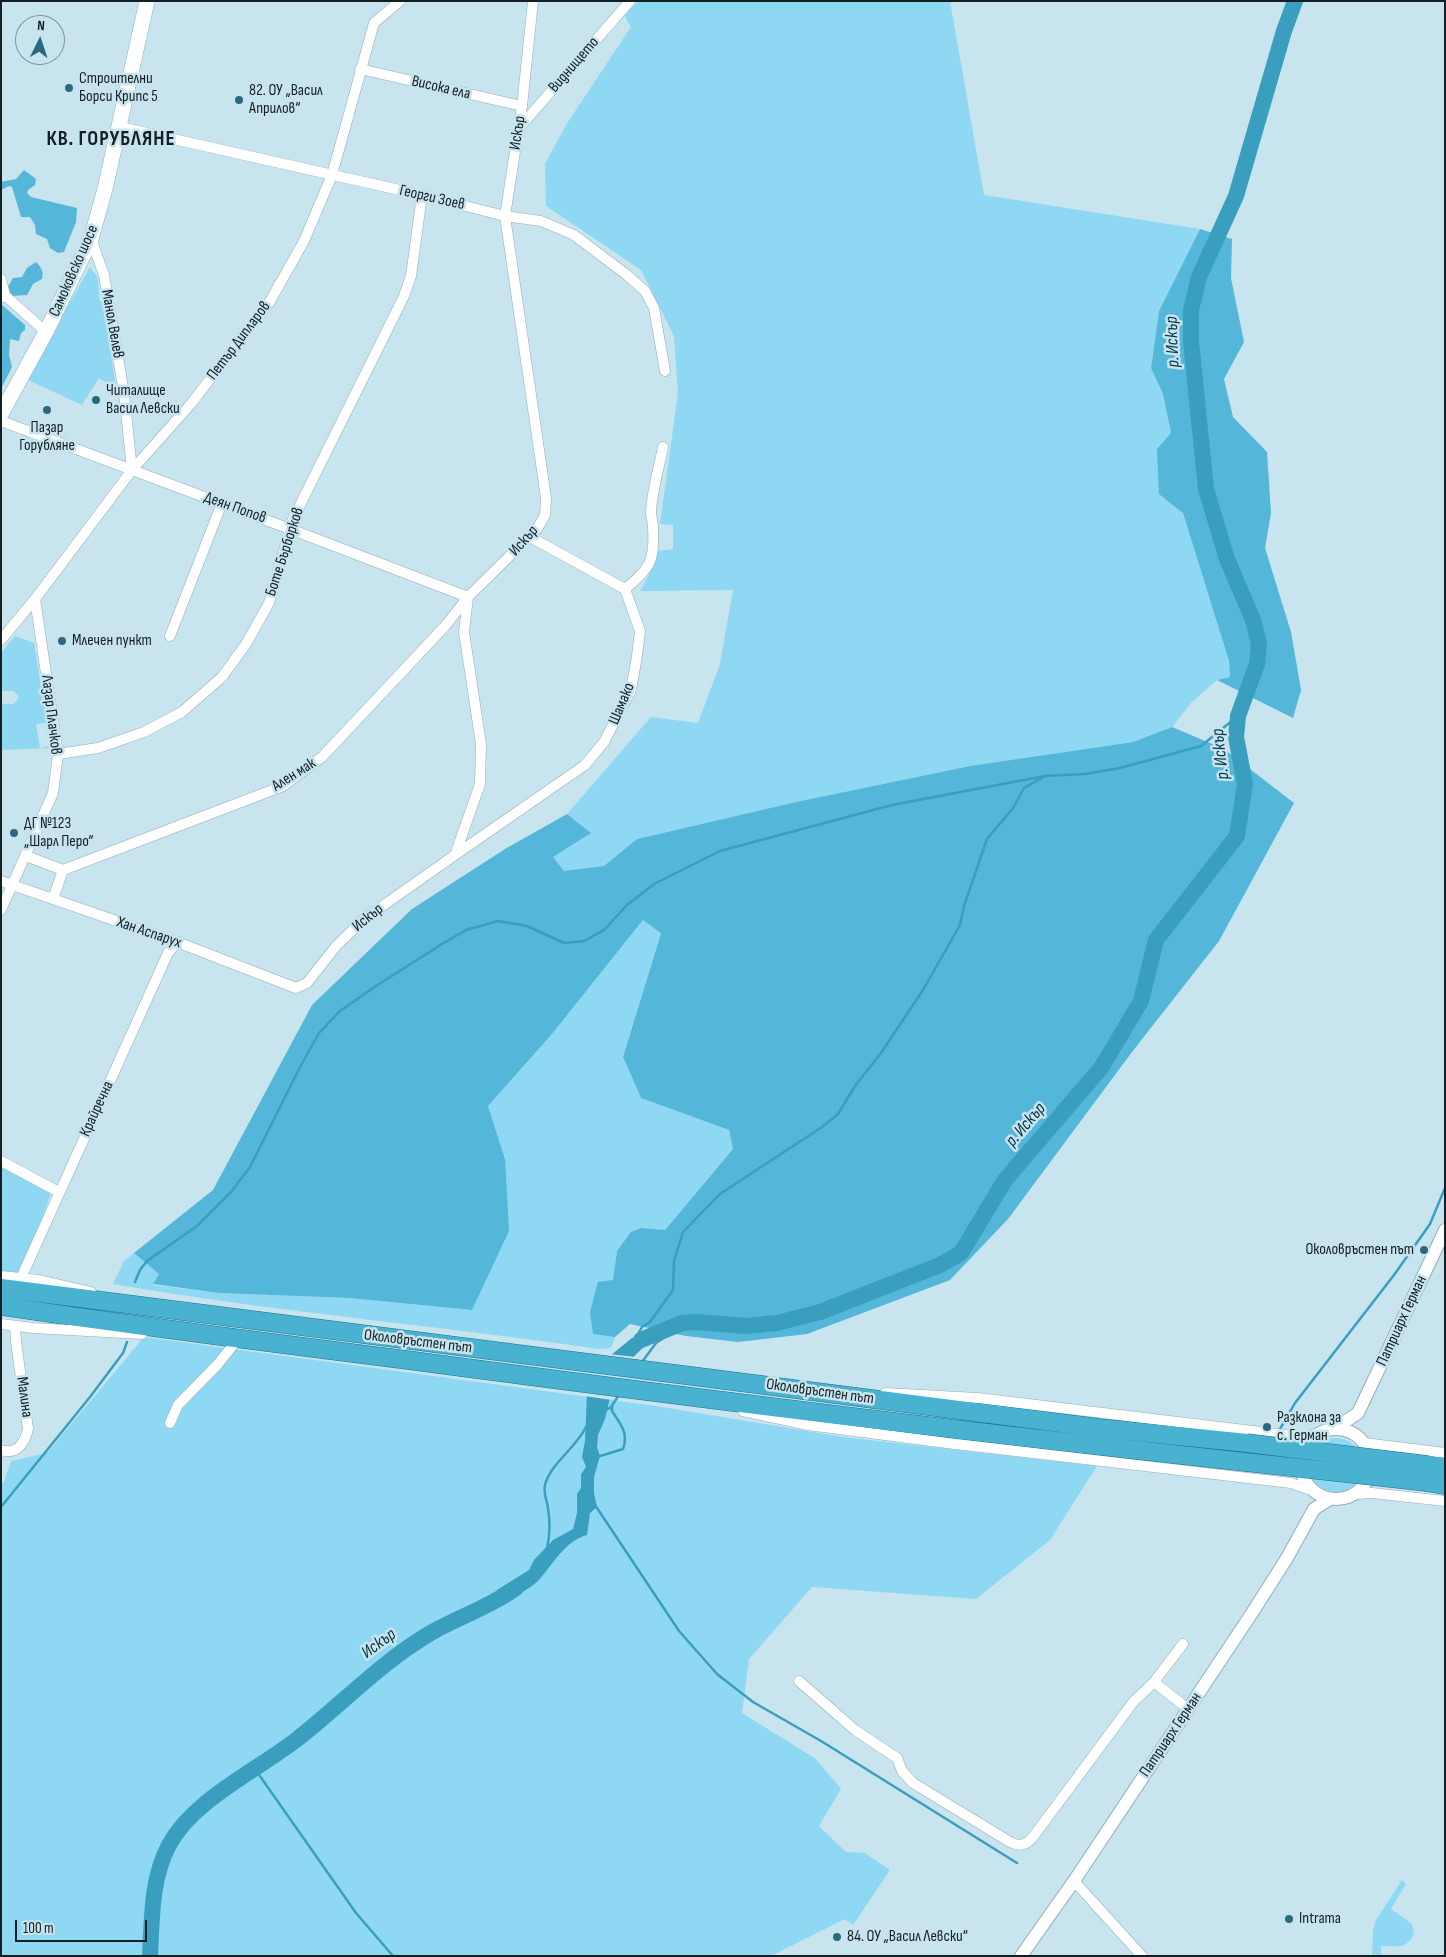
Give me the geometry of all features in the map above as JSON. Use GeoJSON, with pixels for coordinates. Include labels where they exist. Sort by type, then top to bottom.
{"type":"FeatureCollection","features":[{"type":"Feature","properties":{"kind":"highway","name":"Околовръстен път"},"geometry":{"type":"LineString","coordinates":[[1,1288],[1100,1428],[1247,1443],[1433,1471],[1445,1485]]}},
{"type":"Feature","properties":{"kind":"highway","name":"Околовръстен път"},"geometry":{"type":"LineString","coordinates":[[1,1306],[560,1381],[1106,1447],[1245,1462],[1433,1471]]}},
{"type":"Feature","properties":{"kind":"main road","name":"Самоковско шосе"},"geometry":{"type":"LineString","coordinates":[[1,414],[46,332],[91,239],[120,127],[147,1]]}},
{"type":"Feature","properties":{"kind":"street","name":"Петър Дипларов"},"geometry":{"type":"LineString","coordinates":[[1,640],[35,599],[132,470],[190,405],[269,303],[304,241],[332,175],[374,23],[400,1]]}},
{"type":"Feature","properties":{"kind":"street","name":"Искър"},"geometry":{"type":"LineString","coordinates":[[468,598],[530,537],[545,515],[546,498],[505,216],[522,106],[533,1]]}},
{"type":"Feature","properties":{"kind":"street","name":"Виднището"},"geometry":{"type":"LineString","coordinates":[[518,130],[630,1]]}},
{"type":"Feature","properties":{"kind":"street","name":"Висока ела"},"geometry":{"type":"LineString","coordinates":[[360,69],[522,106]]}},
{"type":"Feature","properties":{"kind":"street","name":"Георги Зоев"},"geometry":{"type":"LineString","coordinates":[[120,127],[422,195],[505,216],[541,221],[574,235],[645,291],[654,308],[665,371]]}},
{"type":"Feature","properties":{"kind":"street","name":"Боте Бърборков"},"geometry":{"type":"LineString","coordinates":[[58,754],[98,748],[144,732],[182,712],[222,677],[246,644],[269,603],[297,510],[404,296],[411,276],[422,195]]}},
{"type":"Feature","properties":{"kind":"street","name":"Манол Велев"},"geometry":{"type":"LineString","coordinates":[[91,239],[104,275],[124,392],[132,470]]}},
{"type":"Feature","properties":{"kind":"street"},"geometry":{"type":"LineString","coordinates":[[1,279],[2,295],[46,332]]}},
{"type":"Feature","properties":{"kind":"street","name":"Деян Попов"},"geometry":{"type":"LineString","coordinates":[[1,421],[468,598]]}},
{"type":"Feature","properties":{"kind":"street"},"geometry":{"type":"LineString","coordinates":[[530,537],[625,589],[642,576],[651,560],[653,551],[651,512],[663,447]]}},
{"type":"Feature","properties":{"kind":"street"},"geometry":{"type":"LineString","coordinates":[[170,636],[222,504]]}},
{"type":"Feature","properties":{"kind":"street","name":"Шамако"},"geometry":{"type":"LineString","coordinates":[[455,855],[585,765],[604,742],[631,690],[637,656],[640,631],[625,589]]}},
{"type":"Feature","properties":{"kind":"street"},"geometry":{"type":"LineString","coordinates":[[455,855],[480,784],[481,744],[464,632],[468,598]]}},
{"type":"Feature","properties":{"kind":"street","name":"Ален мак"},"geometry":{"type":"LineString","coordinates":[[63,870],[284,786],[322,757],[446,625],[468,598]]}},
{"type":"Feature","properties":{"kind":"street","name":"Лазар Плачков"},"geometry":{"type":"LineString","coordinates":[[1,910],[53,793],[58,754],[35,599]]}},
{"type":"Feature","properties":{"kind":"street","name":"Искър"},"geometry":{"type":"LineString","coordinates":[[296,988],[307,983],[337,945],[364,919],[455,855]]}},
{"type":"Feature","properties":{"kind":"street"},"geometry":{"type":"LineString","coordinates":[[26,856],[63,870],[53,899]]}},
{"type":"Feature","properties":{"kind":"street","name":"Хан Аспарух"},"geometry":{"type":"LineString","coordinates":[[1,881],[177,942],[296,988]]}},
{"type":"Feature","properties":{"kind":"street","name":"Крайречна"},"geometry":{"type":"LineString","coordinates":[[21,1278],[168,954],[177,942]]}},
{"type":"Feature","properties":{"kind":"street"},"geometry":{"type":"LineString","coordinates":[[1,1161],[59,1192]]}},
{"type":"Feature","properties":{"kind":"street","name":"Патриарх Герман"},"geometry":{"type":"LineString","coordinates":[[1358,1412],[1445,1230]]}},
{"type":"Feature","properties":{"kind":"street","name":"Околовръстен път"},"geometry":{"type":"LineString","coordinates":[[1,1276],[48,1282],[195,1314]]}},
{"type":"Feature","properties":{"kind":"street","name":"Околовръстен път"},"geometry":{"type":"LineString","coordinates":[[1,1324],[234,1338]]}},
{"type":"Feature","properties":{"kind":"street","name":"Малина"},"geometry":{"type":"LineString","coordinates":[[1,1450],[7,1452],[21,1446],[28,1429],[16,1342],[16,1326]]}},
{"type":"Feature","properties":{"kind":"street"},"geometry":{"type":"LineString","coordinates":[[170,1423],[178,1405],[218,1364],[234,1338]]}},
{"type":"Feature","properties":{"kind":"street"},"geometry":{"type":"LineString","coordinates":[[724,1379],[872,1392],[978,1398],[1286,1435],[1319,1434],[1334,1429],[1358,1412],[1362,1441],[1371,1458],[1371,1468],[1368,1480],[1356,1494]]}},
{"type":"Feature","properties":{"kind":"street"},"geometry":{"type":"LineString","coordinates":[[662,1394],[808,1425],[1291,1483],[1330,1499],[1343,1499],[1356,1494],[1372,1493],[1445,1501]]}},
{"type":"Feature","properties":{"kind":"street"},"geometry":{"type":"LineString","coordinates":[[1334,1429],[1346,1431],[1362,1441],[1445,1453]]}},
{"type":"Feature","properties":{"kind":"street"},"geometry":{"type":"LineString","coordinates":[[1314,1509],[1315,1496],[1305,1480],[1301,1459],[1308,1444],[1319,1434]]}},
{"type":"Feature","properties":{"kind":"street"},"geometry":{"type":"LineString","coordinates":[[1314,1509],[1330,1499]]}},
{"type":"Feature","properties":{"kind":"street","name":"Патриарх Герман"},"geometry":{"type":"LineString","coordinates":[[1021,1956],[1074,1881],[1288,1558],[1314,1509]]}},
{"type":"Feature","properties":{"kind":"street"},"geometry":{"type":"LineString","coordinates":[[799,1681],[855,1730],[897,1758],[902,1771],[914,1783],[1010,1842],[1020,1845],[1030,1841],[1134,1701],[1154,1682],[1183,1644]]}},
{"type":"Feature","properties":{"kind":"street"},"geometry":{"type":"LineString","coordinates":[[1154,1682],[1188,1710]]}},
{"type":"Feature","properties":{"kind":"street"},"geometry":{"type":"LineString","coordinates":[[1074,1881],[1142,1956]]}},
{"type":"Feature","properties":{"kind":"shaded area"},"geometry":{"type":"Polygon","coordinates":[[[639,1],[950,1],[984,195],[1200,229],[1159,311],[1151,368],[1163,394],[1183,513],[1229,661],[1230,677],[1217,680],[1191,703],[1172,727],[1133,742],[970,766],[796,802],[637,839],[604,866],[564,871],[552,857],[590,833],[567,814],[651,717],[698,723],[720,664],[733,590],[640,591],[650,573],[656,551],[673,549],[673,525],[660,524],[678,393],[674,336],[641,270],[546,206],[545,164],[566,125],[631,27],[624,15],[639,1]]]}},
{"type":"Feature","properties":{"kind":"shaded area"},"geometry":{"type":"Polygon","coordinates":[[[24,170],[36,179],[35,185],[27,193],[31,197],[77,208],[76,222],[64,252],[58,253],[50,248],[47,239],[36,234],[35,225],[30,217],[21,217],[12,187],[9,186],[1,190],[1,182],[16,179],[24,170]]]}},
{"type":"Feature","properties":{"kind":"shaded area"},"geometry":{"type":"Polygon","coordinates":[[[1200,229],[1232,239],[1231,278],[1244,342],[1224,379],[1233,417],[1267,452],[1271,513],[1265,548],[1291,632],[1301,690],[1293,718],[1217,680],[1230,677],[1229,661],[1183,513],[1159,494],[1157,449],[1171,433],[1163,394],[1151,368],[1159,311],[1200,229]]]}},
{"type":"Feature","properties":{"kind":"shaded area"},"geometry":{"type":"Polygon","coordinates":[[[36,262],[42,269],[42,279],[33,284],[27,295],[12,296],[7,288],[13,278],[22,277],[27,268],[36,262]]]}},
{"type":"Feature","properties":{"kind":"shaded area"},"geometry":{"type":"Polygon","coordinates":[[[90,267],[98,278],[99,298],[105,311],[116,388],[99,378],[82,405],[26,379],[90,267]]]}},
{"type":"Feature","properties":{"kind":"shaded area"},"geometry":{"type":"Polygon","coordinates":[[[1,304],[25,325],[25,330],[21,333],[19,341],[10,339],[9,355],[12,367],[1,389],[1,304]]]}},
{"type":"Feature","properties":{"kind":"shaded area"},"geometry":{"type":"Polygon","coordinates":[[[15,636],[34,643],[51,748],[1,750],[1,704],[14,704],[19,697],[14,691],[1,691],[1,653],[15,636]],[[46,723],[36,724],[40,748],[49,746],[46,723]]]}},
{"type":"Feature","properties":{"kind":"shaded area"},"geometry":{"type":"Polygon","coordinates":[[[1172,727],[1224,749],[1294,803],[1219,941],[1132,1052],[1008,1219],[950,1280],[807,1334],[738,1342],[686,1336],[630,1324],[615,1337],[593,1334],[590,1312],[598,1282],[613,1280],[617,1251],[631,1232],[641,1228],[665,1230],[733,1149],[729,1130],[641,1098],[623,1057],[661,933],[643,920],[552,1034],[488,1106],[505,1159],[509,1231],[472,1310],[349,1298],[219,1293],[153,1284],[159,1274],[134,1253],[213,1190],[312,1005],[412,909],[505,849],[567,814],[591,833],[553,857],[564,871],[604,866],[637,839],[796,802],[970,766],[1133,742],[1172,727]]]}},
{"type":"Feature","properties":{"kind":"shaded area"},"geometry":{"type":"Polygon","coordinates":[[[643,920],[661,932],[623,1057],[641,1098],[729,1130],[733,1149],[665,1230],[641,1228],[617,1251],[613,1280],[593,1334],[615,1337],[611,1348],[598,1349],[294,1311],[113,1284],[124,1261],[134,1253],[159,1274],[153,1285],[219,1293],[349,1298],[472,1310],[505,1159],[488,1106],[552,1034],[643,920]]]}},
{"type":"Feature","properties":{"kind":"shaded area"},"geometry":{"type":"Polygon","coordinates":[[[1,1165],[51,1193],[23,1273],[1,1272],[1,1165]]]}},
{"type":"Feature","properties":{"kind":"shaded area"},"geometry":{"type":"Polygon","coordinates":[[[659,1332],[619,1371],[613,1385],[605,1419],[598,1435],[597,1447],[600,1456],[594,1477],[594,1493],[597,1507],[590,1513],[587,1535],[572,1542],[535,1584],[499,1606],[497,1590],[529,1570],[534,1560],[553,1540],[573,1529],[577,1513],[577,1494],[581,1488],[581,1474],[586,1467],[582,1457],[585,1441],[587,1393],[606,1359],[632,1338],[659,1332]]]}},
{"type":"Feature","properties":{"kind":"shaded area"},"geometry":{"type":"Polygon","coordinates":[[[144,1337],[656,1406],[843,1437],[1097,1466],[1050,1540],[976,1599],[812,1587],[749,1659],[742,1713],[816,1759],[841,1789],[819,1826],[846,1852],[865,1853],[890,1870],[853,1925],[845,1919],[771,1956],[1,1956],[1,1485],[4,1482],[11,1461],[47,1453],[144,1337]]]}},
{"type":"Feature","properties":{"kind":"shaded area"},"geometry":{"type":"Polygon","coordinates":[[[1331,1438],[1341,1438],[1351,1442],[1359,1450],[1363,1465],[1359,1480],[1351,1488],[1341,1492],[1331,1492],[1321,1488],[1313,1480],[1309,1470],[1309,1460],[1313,1450],[1321,1442],[1331,1438]]]}},
{"type":"Feature","properties":{"kind":"shaded area"},"geometry":{"type":"Polygon","coordinates":[[[1402,1880],[1406,1884],[1391,1909],[1412,1924],[1414,1934],[1408,1943],[1400,1946],[1381,1946],[1381,1956],[1372,1956],[1373,1931],[1376,1920],[1402,1880]]]}},
{"type":"Feature","properties":{"kind":"pier"},"geometry":{"type":"Polygon","coordinates":[[[608,1354],[636,1357],[621,1373],[615,1385],[612,1400],[584,1396],[590,1375],[608,1354]]]}},
{"type":"Feature","properties":{"kind":"waterway","name":"р. Искър"},"geometry":{"type":"LineString","coordinates":[[641,1340],[682,1323],[696,1322],[746,1326],[777,1323],[820,1312],[940,1265],[961,1253],[1005,1180],[1101,1068],[1141,1001],[1156,940],[1237,836],[1245,784],[1236,737],[1238,716],[1257,664],[1259,644],[1253,620],[1227,559],[1206,489],[1191,341],[1191,310],[1199,277],[1236,196],[1284,31],[1295,1]]}},
{"type":"Feature","properties":{"kind":"waterway","name":"р. Искър"},"geometry":{"type":"LineString","coordinates":[[636,1338],[642,1327],[650,1322],[673,1290],[674,1261],[683,1232],[720,1194],[822,1127],[838,1114],[855,1086],[881,1053],[923,990],[960,925],[964,906],[987,839],[1013,808],[1024,788],[1045,776],[1085,774],[1120,768],[1201,746],[1238,716]]}},
{"type":"Feature","properties":{"kind":"waterway"},"geometry":{"type":"LineString","coordinates":[[135,1282],[140,1270],[147,1261],[197,1226],[231,1192],[250,1167],[319,1033],[340,1011],[376,986],[466,930],[498,921],[527,926],[564,943],[584,941],[604,930],[627,905],[654,884],[720,851],[892,805],[1045,776]]}},
{"type":"Feature","properties":{"kind":"waterway"},"geometry":{"type":"LineString","coordinates":[[1280,1429],[1295,1403],[1394,1275],[1430,1224],[1445,1188]]}},
{"type":"Feature","properties":{"kind":"waterway"},"geometry":{"type":"LineString","coordinates":[[642,1362],[656,1343],[676,1330],[682,1323]]}},
{"type":"Feature","properties":{"kind":"waterway"},"geometry":{"type":"LineString","coordinates":[[1,1507],[90,1397],[123,1353],[127,1342]]}},
{"type":"Feature","properties":{"kind":"waterway"},"geometry":{"type":"LineString","coordinates":[[605,1411],[611,1407],[619,1395]]}},
{"type":"Feature","properties":{"kind":"waterway"},"geometry":{"type":"LineString","coordinates":[[597,1457],[623,1449],[625,1443],[621,1424],[612,1411],[612,1406]]}},
{"type":"Feature","properties":{"kind":"waterway"},"geometry":{"type":"LineString","coordinates":[[547,1548],[549,1523],[545,1485],[552,1470],[582,1435],[586,1427]]}},
{"type":"Feature","properties":{"kind":"waterway"},"geometry":{"type":"LineString","coordinates":[[595,1505],[679,1631],[717,1674],[753,1702],[821,1741],[1017,1863]]}},
{"type":"Feature","properties":{"kind":"waterway","name":"Искър"},"geometry":{"type":"LineString","coordinates":[[150,1956],[153,1899],[159,1871],[169,1845],[193,1814],[209,1800],[280,1752],[313,1727],[377,1671],[411,1645],[516,1588]]}},
{"type":"Feature","properties":{"kind":"waterway"},"geometry":{"type":"LineString","coordinates":[[255,1769],[356,1913],[393,1956]]}},
{"type":"Feature","properties":{"kind":"place","name":"Строителни Борси Крипс 5"},"geometry":{"type":"Point","coordinates":[69,88]}},
{"type":"Feature","properties":{"kind":"place","name":"82. ОУ „Васил Априлов“"},"geometry":{"type":"Point","coordinates":[239,100]}},
{"type":"Feature","properties":{"kind":"place","name":"Читалище Васил Левски"},"geometry":{"type":"Point","coordinates":[96,400]}},
{"type":"Feature","properties":{"kind":"place","name":"Пазар Горубляне"},"geometry":{"type":"Point","coordinates":[47,410]}},
{"type":"Feature","properties":{"kind":"place","name":"Млечен пункт"},"geometry":{"type":"Point","coordinates":[62,641]}},
{"type":"Feature","properties":{"kind":"place","name":"ДГ №123 „Шарл Перо“"},"geometry":{"type":"Point","coordinates":[14,833]}},
{"type":"Feature","properties":{"kind":"place","name":"Околовръстен път"},"geometry":{"type":"Point","coordinates":[1424,1250]}},
{"type":"Feature","properties":{"kind":"place","name":"Разклона за с. Герман"},"geometry":{"type":"Point","coordinates":[1267,1427]}},
{"type":"Feature","properties":{"kind":"place","name":"Intrama"},"geometry":{"type":"Point","coordinates":[1289,1919]}},
{"type":"Feature","properties":{"kind":"place","name":"84. ОУ „Васил Левски“"},"geometry":{"type":"Point","coordinates":[837,1937]}},
{"type":"Feature","properties":{"kind":"district","name":"КВ. ГОРУБЛЯНЕ"},"geometry":{"type":"Point","coordinates":[111,140]}}]}
